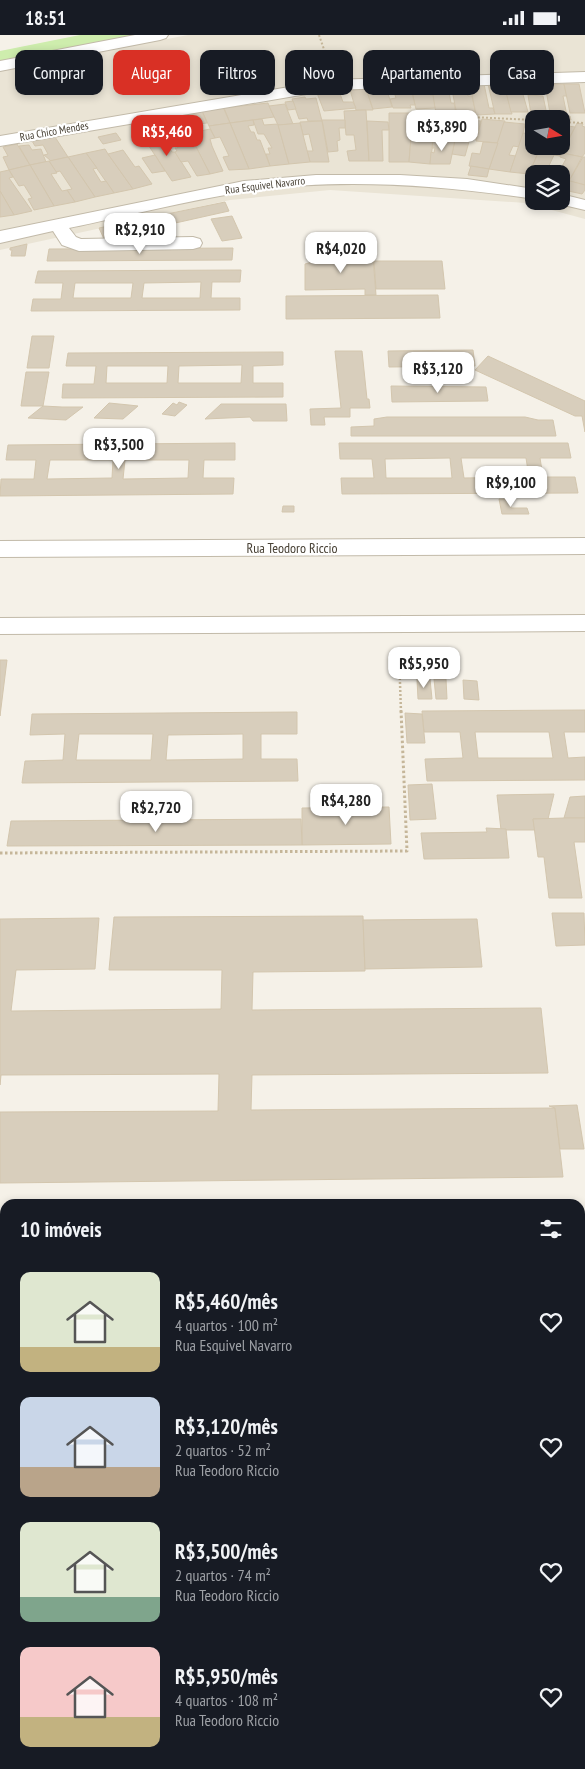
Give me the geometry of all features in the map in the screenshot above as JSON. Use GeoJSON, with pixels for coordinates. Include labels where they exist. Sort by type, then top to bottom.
{"type":"FeatureCollection","features":[{"type":"Feature","properties":{"kind":"street"},"geometry":{"type":"LineString","coordinates":[[0,66],[160,35]]}},
{"type":"Feature","properties":{"kind":"street","name":"Rua Chico Mendes"},"geometry":{"type":"LineString","coordinates":[[0,141],[330,85],[585,77]]}},
{"type":"Feature","properties":{"kind":"street","name":"Rua Esquivel Navarro"},"geometry":{"type":"LineString","coordinates":[[0,237],[244,186],[316,180],[400,179],[467,184],[525,193]]}},
{"type":"Feature","properties":{"kind":"street"},"geometry":{"type":"LineString","coordinates":[[570,201],[585,205]]}},
{"type":"Feature","properties":{"kind":"street"},"geometry":{"type":"LineString","coordinates":[[58,225],[69,241],[80,245],[193,243]]}},
{"type":"Feature","properties":{"kind":"street","name":"Rua Teodoro Riccio"},"geometry":{"type":"LineString","coordinates":[[0,549],[585,546]]}},
{"type":"Feature","properties":{"kind":"street"},"geometry":{"type":"LineString","coordinates":[[0,626],[585,623]]}},
{"type":"Feature","properties":{"kind":"path"},"geometry":{"type":"LineString","coordinates":[[450,116],[525,120]]}},
{"type":"Feature","properties":{"kind":"path"},"geometry":{"type":"LineString","coordinates":[[570,122],[585,123]]}},
{"type":"Feature","properties":{"kind":"path"},"geometry":{"type":"LineString","coordinates":[[0,853],[407,851],[397,624]]}},
{"type":"Feature","properties":{"kind":"shaded area"},"geometry":{"type":"Polygon","coordinates":[[[188,35],[585,35],[585,219],[552,210],[570,210],[570,165],[525,165],[525,203],[330,190],[230,200],[0,250],[0,71],[15,68],[15,95],[103,95],[103,51],[188,35]]]}},
{"type":"Feature","properties":{"kind":"green space"},"geometry":{"type":"Polygon","coordinates":[[[80,35],[141,35],[60,50],[15,50],[15,58],[0,61],[0,51],[80,35]]]}},
{"type":"Feature","properties":{"kind":"building"},"geometry":{"type":"Polygon","coordinates":[[[480,84],[484,84],[489,108],[493,108],[495,114],[476,115],[472,95],[480,95],[480,84]]]}},
{"type":"Feature","properties":{"kind":"building"},"geometry":{"type":"Polygon","coordinates":[[[554,84],[564,84],[567,96],[563,96],[566,110],[549,110],[547,95],[554,95],[554,84]]]}},
{"type":"Feature","properties":{"kind":"building"},"geometry":{"type":"Polygon","coordinates":[[[564,84],[579,84],[585,113],[570,113],[564,84]]]}},
{"type":"Feature","properties":{"kind":"building"},"geometry":{"type":"Polygon","coordinates":[[[363,89],[363,95],[368,95],[373,110],[356,110],[352,95],[353,90],[363,89]]]}},
{"type":"Feature","properties":{"kind":"building"},"geometry":{"type":"Polygon","coordinates":[[[318,95],[340,95],[343,102],[353,102],[356,108],[324,111],[318,95]]]}},
{"type":"Feature","properties":{"kind":"building"},"geometry":{"type":"Polygon","coordinates":[[[368,95],[388,95],[392,107],[373,109],[368,95]]]}},
{"type":"Feature","properties":{"kind":"building"},"geometry":{"type":"Polygon","coordinates":[[[395,95],[413,95],[415,105],[410,105],[411,108],[393,108],[390,99],[396,98],[395,95]]]}},
{"type":"Feature","properties":{"kind":"building"},"geometry":{"type":"Polygon","coordinates":[[[413,95],[433,95],[435,108],[416,109],[413,95]]]}},
{"type":"Feature","properties":{"kind":"building"},"geometry":{"type":"Polygon","coordinates":[[[432,95],[450,95],[456,113],[436,112],[432,95]]]}},
{"type":"Feature","properties":{"kind":"building"},"geometry":{"type":"Polygon","coordinates":[[[453,95],[472,96],[476,114],[457,115],[453,95]]]}},
{"type":"Feature","properties":{"kind":"building"},"geometry":{"type":"Polygon","coordinates":[[[491,95],[507,95],[512,114],[495,114],[491,95]]]}},
{"type":"Feature","properties":{"kind":"building"},"geometry":{"type":"Polygon","coordinates":[[[507,95],[523,95],[527,110],[525,110],[525,112],[511,112],[507,95]]]}},
{"type":"Feature","properties":{"kind":"building"},"geometry":{"type":"Polygon","coordinates":[[[528,95],[543,96],[546,110],[530,110],[528,95]]]}},
{"type":"Feature","properties":{"kind":"building"},"geometry":{"type":"Polygon","coordinates":[[[305,97],[306,99],[316,98],[322,121],[308,121],[307,118],[299,119],[292,99],[305,97]]]}},
{"type":"Feature","properties":{"kind":"building"},"geometry":{"type":"Polygon","coordinates":[[[293,101],[296,109],[288,110],[285,102],[293,101]]]}},
{"type":"Feature","properties":{"kind":"building"},"geometry":{"type":"Polygon","coordinates":[[[268,103],[274,117],[230,123],[224,108],[268,103]]]}},
{"type":"Feature","properties":{"kind":"building"},"geometry":{"type":"Polygon","coordinates":[[[285,104],[293,124],[278,125],[269,106],[285,104]]]}},
{"type":"Feature","properties":{"kind":"building"},"geometry":{"type":"Polygon","coordinates":[[[223,107],[230,123],[209,126],[202,111],[223,107]]]}},
{"type":"Feature","properties":{"kind":"building"},"geometry":{"type":"Polygon","coordinates":[[[366,110],[369,161],[349,161],[347,151],[356,150],[354,135],[346,135],[344,111],[366,110]]]}},
{"type":"Feature","properties":{"kind":"building"},"geometry":{"type":"Polygon","coordinates":[[[202,111],[207,123],[192,125],[187,114],[202,111]]]}},
{"type":"Feature","properties":{"kind":"building"},"geometry":{"type":"Polygon","coordinates":[[[389,113],[413,113],[409,162],[389,162],[389,113]]]}},
{"type":"Feature","properties":{"kind":"building"},"geometry":{"type":"Polygon","coordinates":[[[413,113],[437,114],[436,123],[420,122],[420,127],[435,128],[430,164],[409,162],[413,113]]]}},
{"type":"Feature","properties":{"kind":"building"},"geometry":{"type":"Polygon","coordinates":[[[187,114],[190,121],[159,125],[155,120],[187,114]]]}},
{"type":"Feature","properties":{"kind":"building"},"geometry":{"type":"Polygon","coordinates":[[[437,117],[459,119],[455,140],[441,138],[442,133],[434,132],[437,117]]]}},
{"type":"Feature","properties":{"kind":"building"},"geometry":{"type":"Polygon","coordinates":[[[262,119],[264,125],[278,124],[289,164],[270,166],[266,154],[270,154],[268,148],[272,148],[264,134],[258,134],[253,120],[262,119]]]}},
{"type":"Feature","properties":{"kind":"building"},"geometry":{"type":"Polygon","coordinates":[[[459,119],[481,121],[476,139],[470,138],[465,156],[452,154],[459,119]]]}},
{"type":"Feature","properties":{"kind":"building"},"geometry":{"type":"Polygon","coordinates":[[[482,119],[505,121],[498,143],[476,141],[482,119]]]}},
{"type":"Feature","properties":{"kind":"building"},"geometry":{"type":"Polygon","coordinates":[[[155,120],[159,125],[138,129],[134,124],[155,120]]]}},
{"type":"Feature","properties":{"kind":"building"},"geometry":{"type":"Polygon","coordinates":[[[253,120],[254,125],[248,126],[251,132],[254,132],[257,140],[260,140],[270,166],[249,169],[230,123],[253,120]]]}},
{"type":"Feature","properties":{"kind":"building"},"geometry":{"type":"Polygon","coordinates":[[[322,120],[345,120],[345,128],[339,128],[340,140],[337,141],[338,151],[328,152],[322,120]]]}},
{"type":"Feature","properties":{"kind":"building"},"geometry":{"type":"Polygon","coordinates":[[[322,121],[329,162],[310,162],[307,151],[313,151],[309,134],[303,135],[300,122],[322,121]]]}},
{"type":"Feature","properties":{"kind":"building"},"geometry":{"type":"Polygon","coordinates":[[[367,121],[388,122],[389,130],[382,130],[383,161],[369,161],[367,121]]]}},
{"type":"Feature","properties":{"kind":"building"},"geometry":{"type":"Polygon","coordinates":[[[504,122],[525,124],[520,147],[513,146],[509,155],[516,156],[510,172],[489,169],[504,122]]]}},
{"type":"Feature","properties":{"kind":"building"},"geometry":{"type":"Polygon","coordinates":[[[230,123],[249,169],[229,170],[223,157],[229,156],[220,137],[215,138],[209,126],[230,123]]]}},
{"type":"Feature","properties":{"kind":"building"},"geometry":{"type":"Polygon","coordinates":[[[300,123],[310,162],[289,164],[278,125],[300,123]]]}},
{"type":"Feature","properties":{"kind":"building"},"geometry":{"type":"Polygon","coordinates":[[[577,123],[583,124],[582,126],[585,127],[585,153],[582,157],[570,155],[570,137],[577,123]]]}},
{"type":"Feature","properties":{"kind":"building"},"geometry":{"type":"Polygon","coordinates":[[[570,126],[575,127],[570,137],[570,126]]]}},
{"type":"Feature","properties":{"kind":"building"},"geometry":{"type":"Polygon","coordinates":[[[194,129],[196,132],[210,129],[215,138],[210,139],[212,146],[223,171],[210,174],[187,130],[194,129]]]}},
{"type":"Feature","properties":{"kind":"building"},"geometry":{"type":"Polygon","coordinates":[[[116,133],[121,140],[103,144],[98,137],[116,133]]]}},
{"type":"Feature","properties":{"kind":"building"},"geometry":{"type":"Polygon","coordinates":[[[164,133],[166,137],[162,137],[172,152],[175,152],[191,177],[172,181],[143,137],[164,133]]]}},
{"type":"Feature","properties":{"kind":"building"},"geometry":{"type":"Polygon","coordinates":[[[523,133],[525,133],[525,155],[537,155],[533,165],[525,165],[525,174],[510,172],[523,133]]]}},
{"type":"Feature","properties":{"kind":"building"},"geometry":{"type":"Polygon","coordinates":[[[55,137],[68,157],[51,161],[44,155],[48,154],[43,145],[35,146],[32,141],[55,137]]]}},
{"type":"Feature","properties":{"kind":"building"},"geometry":{"type":"Polygon","coordinates":[[[433,139],[455,140],[450,164],[430,164],[431,152],[434,153],[435,148],[432,148],[433,139]]]}},
{"type":"Feature","properties":{"kind":"building"},"geometry":{"type":"Polygon","coordinates":[[[193,141],[210,174],[197,176],[188,161],[181,162],[175,152],[177,151],[175,148],[178,148],[176,144],[193,141]]]}},
{"type":"Feature","properties":{"kind":"building"},"geometry":{"type":"Polygon","coordinates":[[[483,142],[498,143],[489,169],[469,166],[472,153],[480,154],[483,142]]]}},
{"type":"Feature","properties":{"kind":"building"},"geometry":{"type":"Polygon","coordinates":[[[17,144],[30,165],[9,170],[3,157],[8,156],[3,147],[17,144]]]}},
{"type":"Feature","properties":{"kind":"building"},"geometry":{"type":"Polygon","coordinates":[[[29,145],[32,150],[41,149],[46,162],[30,165],[19,146],[29,145]]]}},
{"type":"Feature","properties":{"kind":"building"},"geometry":{"type":"Polygon","coordinates":[[[105,149],[133,189],[114,193],[86,153],[105,149]]]}},
{"type":"Feature","properties":{"kind":"building"},"geometry":{"type":"Polygon","coordinates":[[[123,150],[135,167],[139,166],[152,184],[133,189],[108,154],[123,150]]]}},
{"type":"Feature","properties":{"kind":"building"},"geometry":{"type":"Polygon","coordinates":[[[86,153],[97,168],[93,169],[101,182],[106,181],[114,193],[95,197],[68,157],[86,153]]]}},
{"type":"Feature","properties":{"kind":"building"},"geometry":{"type":"Polygon","coordinates":[[[155,155],[165,171],[152,173],[142,158],[155,155]]]}},
{"type":"Feature","properties":{"kind":"building"},"geometry":{"type":"Polygon","coordinates":[[[537,155],[554,155],[549,165],[533,165],[537,155]]]}},
{"type":"Feature","properties":{"kind":"building"},"geometry":{"type":"Polygon","coordinates":[[[561,155],[570,155],[582,157],[570,179],[570,165],[563,165],[566,159],[560,157],[561,155]]]}},
{"type":"Feature","properties":{"kind":"building"},"geometry":{"type":"Polygon","coordinates":[[[68,157],[95,197],[75,202],[67,190],[72,189],[60,171],[56,172],[49,161],[68,157]]]}},
{"type":"Feature","properties":{"kind":"building"},"geometry":{"type":"Polygon","coordinates":[[[583,157],[585,157],[585,185],[570,181],[583,157]]]}},
{"type":"Feature","properties":{"kind":"building"},"geometry":{"type":"Polygon","coordinates":[[[49,161],[57,173],[51,174],[62,191],[67,190],[75,202],[54,206],[30,165],[49,161]]]}},
{"type":"Feature","properties":{"kind":"building"},"geometry":{"type":"Polygon","coordinates":[[[30,165],[54,206],[34,210],[28,199],[32,198],[24,185],[19,186],[9,170],[30,165]]]}},
{"type":"Feature","properties":{"kind":"building"},"geometry":{"type":"Polygon","coordinates":[[[471,166],[489,169],[487,177],[468,175],[471,166]]]}},
{"type":"Feature","properties":{"kind":"building"},"geometry":{"type":"Polygon","coordinates":[[[9,170],[13,177],[9,178],[32,211],[14,215],[0,191],[0,172],[9,170]]]}},
{"type":"Feature","properties":{"kind":"building"},"geometry":{"type":"Polygon","coordinates":[[[570,181],[585,185],[585,190],[582,194],[570,191],[570,181]]]}},
{"type":"Feature","properties":{"kind":"building"},"geometry":{"type":"Polygon","coordinates":[[[0,191],[14,215],[0,217],[0,191]]]}},
{"type":"Feature","properties":{"kind":"building"},"geometry":{"type":"Polygon","coordinates":[[[225,202],[229,211],[104,239],[99,228],[225,202]]]}},
{"type":"Feature","properties":{"kind":"building"},"geometry":{"type":"Polygon","coordinates":[[[232,216],[242,238],[222,241],[211,219],[232,216]]]}},
{"type":"Feature","properties":{"kind":"building"},"geometry":{"type":"Polygon","coordinates":[[[27,244],[25,256],[11,256],[12,250],[10,248],[27,244]]]}},
{"type":"Feature","properties":{"kind":"building"},"geometry":{"type":"Polygon","coordinates":[[[233,248],[232,260],[47,261],[49,249],[233,248]]]}},
{"type":"Feature","properties":{"kind":"building"},"geometry":{"type":"Polygon","coordinates":[[[324,257],[373,257],[376,295],[365,295],[365,289],[305,290],[305,264],[324,259],[324,257]]]}},
{"type":"Feature","properties":{"kind":"building"},"geometry":{"type":"Polygon","coordinates":[[[374,261],[442,261],[445,289],[376,289],[374,261]]]}},
{"type":"Feature","properties":{"kind":"building"},"geometry":{"type":"Polygon","coordinates":[[[241,270],[240,282],[212,282],[211,298],[240,298],[240,310],[31,311],[33,299],[61,299],[63,283],[35,283],[38,271],[241,270]],[[201,282],[144,283],[142,298],[200,298],[201,282]],[[75,283],[73,298],[131,298],[133,283],[75,283]]]}},
{"type":"Feature","properties":{"kind":"building"},"geometry":{"type":"Polygon","coordinates":[[[438,295],[440,318],[286,319],[286,296],[438,295]]]}},
{"type":"Feature","properties":{"kind":"building"},"geometry":{"type":"Polygon","coordinates":[[[32,336],[54,336],[49,368],[27,368],[32,336]]]}},
{"type":"Feature","properties":{"kind":"building"},"geometry":{"type":"Polygon","coordinates":[[[473,350],[475,366],[389,367],[388,351],[473,350]]]}},
{"type":"Feature","properties":{"kind":"building"},"geometry":{"type":"Polygon","coordinates":[[[335,351],[362,351],[367,399],[369,399],[370,408],[350,408],[350,417],[324,417],[325,425],[311,425],[310,409],[341,408],[335,351]]]}},
{"type":"Feature","properties":{"kind":"building"},"geometry":{"type":"Polygon","coordinates":[[[283,352],[283,365],[253,366],[253,383],[283,383],[283,397],[62,398],[63,384],[94,384],[96,366],[66,366],[68,353],[283,352]],[[242,365],[179,366],[178,383],[241,383],[242,365]],[[107,366],[106,383],[167,383],[168,366],[107,366]]]}},
{"type":"Feature","properties":{"kind":"building"},"geometry":{"type":"Polygon","coordinates":[[[488,356],[585,401],[585,432],[582,416],[575,416],[475,370],[488,356]]]}},
{"type":"Feature","properties":{"kind":"building"},"geometry":{"type":"Polygon","coordinates":[[[26,372],[49,372],[43,406],[21,406],[26,372]]]}},
{"type":"Feature","properties":{"kind":"building"},"geometry":{"type":"Polygon","coordinates":[[[391,386],[486,387],[488,401],[392,402],[391,386]]]}},
{"type":"Feature","properties":{"kind":"building"},"geometry":{"type":"Polygon","coordinates":[[[179,402],[187,405],[175,416],[162,414],[173,403],[177,405],[179,402]]]}},
{"type":"Feature","properties":{"kind":"building"},"geometry":{"type":"Polygon","coordinates":[[[109,403],[138,406],[123,419],[94,418],[109,403]]]}},
{"type":"Feature","properties":{"kind":"building"},"geometry":{"type":"Polygon","coordinates":[[[221,404],[286,404],[287,421],[253,421],[250,417],[205,419],[221,404]]]}},
{"type":"Feature","properties":{"kind":"building"},"geometry":{"type":"Polygon","coordinates":[[[43,406],[83,407],[66,420],[28,418],[43,406]]]}},
{"type":"Feature","properties":{"kind":"building"},"geometry":{"type":"Polygon","coordinates":[[[387,417],[525,417],[538,420],[553,420],[556,436],[351,436],[351,427],[374,426],[374,419],[387,417]]]}},
{"type":"Feature","properties":{"kind":"building"},"geometry":{"type":"Polygon","coordinates":[[[235,443],[235,460],[204,460],[203,478],[234,478],[233,494],[0,496],[1,479],[34,479],[36,460],[6,460],[8,445],[235,443]],[[50,460],[47,479],[112,478],[113,460],[50,460]],[[125,460],[123,479],[188,478],[189,460],[125,460]]]}},
{"type":"Feature","properties":{"kind":"building"},"geometry":{"type":"Polygon","coordinates":[[[339,443],[568,443],[571,458],[540,458],[543,477],[575,477],[578,493],[342,494],[341,478],[374,478],[372,459],[340,459],[339,443]],[[450,458],[385,459],[386,478],[452,478],[450,458]],[[461,458],[464,478],[529,477],[526,458],[461,458]]]}},
{"type":"Feature","properties":{"kind":"building"},"geometry":{"type":"Polygon","coordinates":[[[499,499],[510,499],[511,508],[527,508],[529,514],[502,514],[499,499]]]}},
{"type":"Feature","properties":{"kind":"building"},"geometry":{"type":"Polygon","coordinates":[[[283,506],[294,506],[294,512],[282,512],[283,506]]]}},
{"type":"Feature","properties":{"kind":"building"},"geometry":{"type":"Polygon","coordinates":[[[0,660],[7,660],[0,716],[0,660]]]}},
{"type":"Feature","properties":{"kind":"building"},"geometry":{"type":"Polygon","coordinates":[[[417,679],[430,679],[432,699],[418,699],[417,679]]]}},
{"type":"Feature","properties":{"kind":"building"},"geometry":{"type":"Polygon","coordinates":[[[434,679],[446,679],[447,699],[436,699],[434,679]]]}},
{"type":"Feature","properties":{"kind":"building"},"geometry":{"type":"Polygon","coordinates":[[[463,680],[477,681],[479,700],[464,699],[463,680]]]}},
{"type":"Feature","properties":{"kind":"building"},"geometry":{"type":"Polygon","coordinates":[[[585,710],[585,732],[564,732],[568,758],[585,757],[585,780],[427,781],[425,759],[463,758],[460,732],[424,732],[422,711],[585,710]],[[475,732],[478,758],[553,758],[549,732],[475,732]]]}},
{"type":"Feature","properties":{"kind":"building"},"geometry":{"type":"Polygon","coordinates":[[[297,712],[297,734],[261,734],[261,759],[297,759],[298,781],[22,783],[25,761],[63,760],[65,734],[30,735],[32,714],[297,712]],[[79,734],[76,760],[151,760],[153,734],[79,734]],[[243,734],[168,735],[166,760],[243,759],[243,734]]]}},
{"type":"Feature","properties":{"kind":"building"},"geometry":{"type":"Polygon","coordinates":[[[405,713],[422,714],[425,743],[407,743],[405,713]]]}},
{"type":"Feature","properties":{"kind":"building"},"geometry":{"type":"Polygon","coordinates":[[[432,784],[436,819],[410,820],[408,785],[432,784]]]}},
{"type":"Feature","properties":{"kind":"building"},"geometry":{"type":"Polygon","coordinates":[[[554,794],[548,819],[533,819],[535,830],[501,830],[497,795],[554,794]]]}},
{"type":"Feature","properties":{"kind":"building"},"geometry":{"type":"Polygon","coordinates":[[[585,796],[585,818],[564,818],[570,797],[585,796]]]}},
{"type":"Feature","properties":{"kind":"building"},"geometry":{"type":"Polygon","coordinates":[[[389,807],[391,844],[302,845],[302,808],[389,807]]]}},
{"type":"Feature","properties":{"kind":"building"},"geometry":{"type":"Polygon","coordinates":[[[585,818],[585,842],[574,842],[582,898],[549,898],[544,857],[538,857],[533,819],[585,818]]]}},
{"type":"Feature","properties":{"kind":"building"},"geometry":{"type":"Polygon","coordinates":[[[301,819],[302,845],[7,846],[11,821],[301,819]]]}},
{"type":"Feature","properties":{"kind":"building"},"geometry":{"type":"Polygon","coordinates":[[[486,828],[506,829],[509,858],[424,859],[421,833],[487,832],[486,828]]]}},
{"type":"Feature","properties":{"kind":"building"},"geometry":{"type":"Polygon","coordinates":[[[552,913],[584,913],[585,945],[556,946],[552,913]]]}},
{"type":"Feature","properties":{"kind":"building"},"geometry":{"type":"Polygon","coordinates":[[[363,916],[365,971],[253,972],[252,1010],[541,1008],[548,1073],[252,1075],[251,1110],[555,1108],[563,1177],[0,1183],[0,1112],[218,1111],[219,1074],[1,1075],[0,1085],[0,919],[99,918],[95,969],[16,970],[11,1011],[221,1009],[222,970],[109,970],[114,917],[363,916]]]}},
{"type":"Feature","properties":{"kind":"building"},"geometry":{"type":"Polygon","coordinates":[[[477,919],[482,967],[365,969],[363,920],[477,919]]]}},
{"type":"Feature","properties":{"kind":"building"},"geometry":{"type":"Polygon","coordinates":[[[577,1105],[584,1149],[560,1149],[555,1108],[549,1106],[577,1105]]]}}]}
